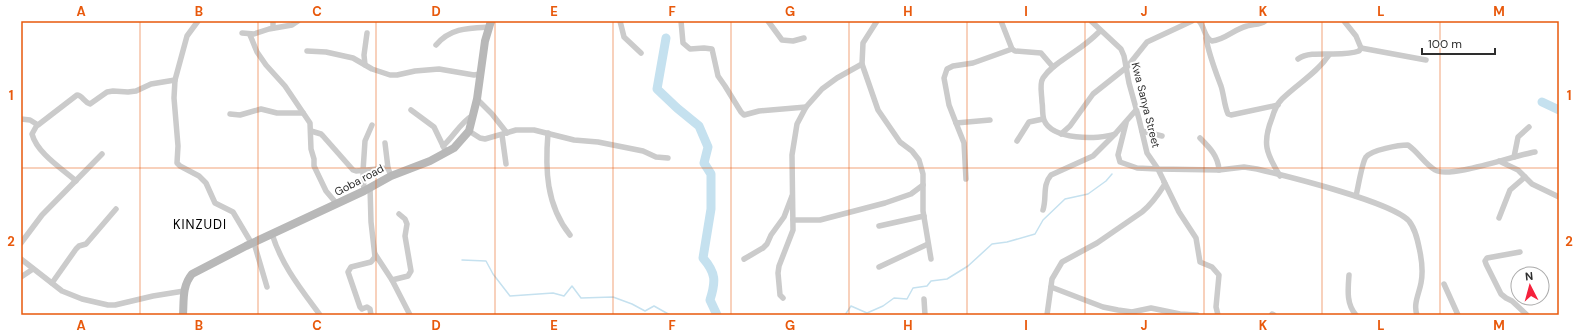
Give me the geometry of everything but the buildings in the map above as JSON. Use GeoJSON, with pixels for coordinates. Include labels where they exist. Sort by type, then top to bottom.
{"type":"FeatureCollection","features":[{"type":"Feature","properties":{"kind":"street"},"geometry":{"type":"LineString","coordinates":[[198,21],[187,36],[176,80],[174,98],[178,146],[177,163],[199,176],[206,183],[215,203],[233,212],[253,243],[267,287]]}},
{"type":"Feature","properties":{"kind":"street"},"geometry":{"type":"LineString","coordinates":[[273,21],[273,28]]}},
{"type":"Feature","properties":{"kind":"street"},"geometry":{"type":"LineString","coordinates":[[242,33],[250,35],[273,28],[290,25],[298,21]]}},
{"type":"Feature","properties":{"kind":"street"},"geometry":{"type":"LineString","coordinates":[[620,21],[624,37],[641,53]]}},
{"type":"Feature","properties":{"kind":"street"},"geometry":{"type":"LineString","coordinates":[[682,21],[683,43],[690,49],[712,49],[718,76],[744,115],[759,111],[806,107]]}},
{"type":"Feature","properties":{"kind":"street"},"geometry":{"type":"LineString","coordinates":[[768,21],[782,40],[793,42],[804,38]]}},
{"type":"Feature","properties":{"kind":"street"},"geometry":{"type":"LineString","coordinates":[[877,21],[863,43],[862,64],[869,89],[880,114],[900,142],[912,151],[919,160],[923,174],[924,216],[931,259]]}},
{"type":"Feature","properties":{"kind":"street"},"geometry":{"type":"LineString","coordinates":[[1001,21],[1012,49]]}},
{"type":"Feature","properties":{"kind":"street","name":"Kwa Sanya Street"},"geometry":{"type":"LineString","coordinates":[[1091,21],[1121,50],[1127,67],[1129,83],[1147,153],[1158,169],[1179,212],[1196,238],[1200,262],[1212,267],[1219,275],[1216,307],[1218,315]]}},
{"type":"Feature","properties":{"kind":"street"},"geometry":{"type":"LineString","coordinates":[[1061,134],[1070,126],[1093,94],[1127,67],[1151,39],[1176,29],[1190,21]]}},
{"type":"Feature","properties":{"kind":"street"},"geometry":{"type":"LineString","coordinates":[[1199,21],[1202,24],[1209,53],[1221,87],[1228,114],[1230,115],[1278,104]]}},
{"type":"Feature","properties":{"kind":"street"},"geometry":{"type":"LineString","coordinates":[[1206,38],[1212,41],[1220,39],[1246,26],[1265,21]]}},
{"type":"Feature","properties":{"kind":"street"},"geometry":{"type":"LineString","coordinates":[[1344,21],[1356,36],[1361,48]]}},
{"type":"Feature","properties":{"kind":"street"},"geometry":{"type":"LineString","coordinates":[[436,45],[449,33],[490,24]]}},
{"type":"Feature","properties":{"kind":"street","name":"Goba road"},"geometry":{"type":"LineString","coordinates":[[184,315],[184,292],[187,280],[192,274],[253,243],[367,189],[389,172],[430,161],[444,149],[454,148],[469,130],[477,99],[480,74],[490,24]]}},
{"type":"Feature","properties":{"kind":"street"},"geometry":{"type":"LineString","coordinates":[[1100,31],[1093,38],[1053,67],[1042,81],[1043,119],[1051,128],[1061,134],[1098,137],[1105,137],[1115,134]]}},
{"type":"Feature","properties":{"kind":"street"},"geometry":{"type":"LineString","coordinates":[[365,66],[364,49],[367,34]]}},
{"type":"Feature","properties":{"kind":"street"},"geometry":{"type":"LineString","coordinates":[[250,35],[257,52],[266,65],[285,86],[310,123],[311,149],[314,159],[314,166],[326,191],[337,204]]}},
{"type":"Feature","properties":{"kind":"street"},"geometry":{"type":"LineString","coordinates":[[1298,59],[1307,55],[1329,55],[1354,52],[1359,51],[1361,48],[1426,60]]}},
{"type":"Feature","properties":{"kind":"street"},"geometry":{"type":"LineString","coordinates":[[966,179],[964,143],[949,105],[944,78],[947,69],[953,66],[973,63],[1012,49],[1015,51],[1041,53],[1053,67]]}},
{"type":"Feature","properties":{"kind":"street"},"geometry":{"type":"LineString","coordinates":[[307,51],[326,52],[353,58],[365,66],[390,75],[439,69],[474,75],[480,74]]}},
{"type":"Feature","properties":{"kind":"street"},"geometry":{"type":"LineString","coordinates":[[1280,176],[1269,157],[1265,141],[1269,125],[1278,104],[1282,99],[1320,67],[1329,55]]}},
{"type":"Feature","properties":{"kind":"street"},"geometry":{"type":"LineString","coordinates":[[783,298],[780,295],[779,287],[779,266],[791,236],[793,220],[793,145],[797,124],[806,107],[822,89],[837,78],[862,64]]}},
{"type":"Feature","properties":{"kind":"street"},"geometry":{"type":"LineString","coordinates":[[76,181],[37,145],[32,134],[37,126],[76,95],[79,95],[90,104],[107,92],[128,92],[151,84],[176,80]]}},
{"type":"Feature","properties":{"kind":"street"},"geometry":{"type":"LineString","coordinates":[[477,99],[492,114],[504,134],[506,164]]}},
{"type":"Feature","properties":{"kind":"street"},"geometry":{"type":"LineString","coordinates":[[230,114],[240,115],[261,109],[277,113],[303,113]]}},
{"type":"Feature","properties":{"kind":"street"},"geometry":{"type":"LineString","coordinates":[[411,110],[434,127],[444,149]]}},
{"type":"Feature","properties":{"kind":"street"},"geometry":{"type":"LineString","coordinates":[[1043,210],[1046,202],[1045,186],[1050,175],[1093,156],[1126,123],[1136,110]]}},
{"type":"Feature","properties":{"kind":"street"},"geometry":{"type":"LineString","coordinates":[[444,149],[463,121],[473,115]]}},
{"type":"Feature","properties":{"kind":"street"},"geometry":{"type":"LineString","coordinates":[[21,119],[30,120],[37,126]]}},
{"type":"Feature","properties":{"kind":"street"},"geometry":{"type":"LineString","coordinates":[[1017,141],[1029,122],[1043,119]]}},
{"type":"Feature","properties":{"kind":"street"},"geometry":{"type":"LineString","coordinates":[[956,123],[990,120]]}},
{"type":"Feature","properties":{"kind":"street"},"geometry":{"type":"LineString","coordinates":[[1126,123],[1118,155],[1120,162],[1136,168],[1219,170],[1244,167],[1356,196],[1408,220],[1412,225],[1417,238],[1421,258],[1421,283],[1415,304],[1417,315]]}},
{"type":"Feature","properties":{"kind":"street"},"geometry":{"type":"LineString","coordinates":[[371,315],[370,309],[361,309],[348,272],[352,267],[373,261],[375,258],[367,189],[363,171],[365,141],[372,125]]}},
{"type":"Feature","properties":{"kind":"street"},"geometry":{"type":"LineString","coordinates":[[1514,157],[1518,137],[1529,127]]}},
{"type":"Feature","properties":{"kind":"street"},"geometry":{"type":"LineString","coordinates":[[469,130],[480,138],[485,139],[521,130],[548,133],[574,140],[609,144],[643,151],[656,157],[668,158]]}},
{"type":"Feature","properties":{"kind":"street"},"geometry":{"type":"LineString","coordinates":[[311,131],[323,136],[353,170],[389,172],[385,143]]}},
{"type":"Feature","properties":{"kind":"street"},"geometry":{"type":"LineString","coordinates":[[1142,132],[1162,136]]}},
{"type":"Feature","properties":{"kind":"street"},"geometry":{"type":"LineString","coordinates":[[548,133],[546,170],[548,187],[558,217],[570,235]]}},
{"type":"Feature","properties":{"kind":"street"},"geometry":{"type":"LineString","coordinates":[[1200,138],[1214,154],[1219,163],[1219,170]]}},
{"type":"Feature","properties":{"kind":"street"},"geometry":{"type":"LineString","coordinates":[[1356,196],[1365,158],[1371,153],[1394,147],[1408,145],[1415,150],[1434,170],[1440,172],[1456,171],[1535,152]]}},
{"type":"Feature","properties":{"kind":"street"},"geometry":{"type":"LineString","coordinates":[[21,243],[42,215],[102,154]]}},
{"type":"Feature","properties":{"kind":"street"},"geometry":{"type":"LineString","coordinates":[[1499,161],[1512,166],[1532,184],[1559,198]]}},
{"type":"Feature","properties":{"kind":"street"},"geometry":{"type":"LineString","coordinates":[[1499,218],[1510,190],[1525,177]]}},
{"type":"Feature","properties":{"kind":"street"},"geometry":{"type":"LineString","coordinates":[[1047,315],[1052,279],[1062,262],[1097,243],[1149,207],[1165,184],[1164,182]]}},
{"type":"Feature","properties":{"kind":"street"},"geometry":{"type":"LineString","coordinates":[[793,220],[820,220],[885,203],[911,194],[923,184]]}},
{"type":"Feature","properties":{"kind":"street"},"geometry":{"type":"LineString","coordinates":[[744,259],[767,244],[771,235],[784,217],[792,194]]}},
{"type":"Feature","properties":{"kind":"street"},"geometry":{"type":"LineString","coordinates":[[52,283],[76,249],[79,246],[86,244],[116,209]]}},
{"type":"Feature","properties":{"kind":"street"},"geometry":{"type":"LineString","coordinates":[[392,280],[408,276],[411,271],[405,233],[407,224],[405,219],[399,214]]}},
{"type":"Feature","properties":{"kind":"street"},"geometry":{"type":"LineString","coordinates":[[879,226],[924,216]]}},
{"type":"Feature","properties":{"kind":"street"},"geometry":{"type":"LineString","coordinates":[[272,234],[277,250],[289,273],[320,315]]}},
{"type":"Feature","properties":{"kind":"street"},"geometry":{"type":"LineString","coordinates":[[878,267],[928,244]]}},
{"type":"Feature","properties":{"kind":"street"},"geometry":{"type":"LineString","coordinates":[[1520,252],[1487,258],[1485,261],[1501,294],[1512,301],[1527,315]]}},
{"type":"Feature","properties":{"kind":"street"},"geometry":{"type":"LineString","coordinates":[[375,254],[392,280],[410,315]]}},
{"type":"Feature","properties":{"kind":"street"},"geometry":{"type":"LineString","coordinates":[[21,259],[62,291],[72,296],[108,305],[115,305],[153,296],[184,292]]}},
{"type":"Feature","properties":{"kind":"street"},"geometry":{"type":"LineString","coordinates":[[21,277],[33,268]]}},
{"type":"Feature","properties":{"kind":"street"},"geometry":{"type":"LineString","coordinates":[[1349,275],[1348,294],[1352,310],[1356,315]]}},
{"type":"Feature","properties":{"kind":"street"},"geometry":{"type":"LineString","coordinates":[[1444,284],[1458,315]]}},
{"type":"Feature","properties":{"kind":"street"},"geometry":{"type":"LineString","coordinates":[[1051,287],[1111,309],[1130,313],[1151,308],[1179,314],[1197,315]]}},
{"type":"Feature","properties":{"kind":"street"},"geometry":{"type":"LineString","coordinates":[[924,299],[925,315]]}},
{"type":"Feature","properties":{"kind":"waterway"},"geometry":{"type":"LineString","coordinates":[[666,38],[657,89],[699,126],[708,147],[704,163],[711,174],[711,209],[703,258],[713,273],[714,282],[710,300],[717,315]]}},
{"type":"Feature","properties":{"kind":"waterway"},"geometry":{"type":"LineString","coordinates":[[1542,102],[1559,110]]}},
{"type":"Feature","properties":{"kind":"waterway"},"geometry":{"type":"LineString","coordinates":[[845,315],[851,306],[867,313],[883,306],[894,298],[907,299],[913,288],[927,286],[931,281],[947,279],[968,266],[992,244],[1007,242],[1035,234],[1043,220],[1065,199],[1088,194],[1106,181],[1112,174]]}},
{"type":"Feature","properties":{"kind":"waterway"},"geometry":{"type":"LineString","coordinates":[[462,260],[486,261],[493,274],[510,296],[553,293],[564,296],[572,286],[581,298],[613,297],[632,304],[645,311],[654,306],[670,315]]}},
{"type":"Feature","properties":{"kind":"district","name":"KINZUDI"},"geometry":{"type":"Point","coordinates":[200,224]}}]}
